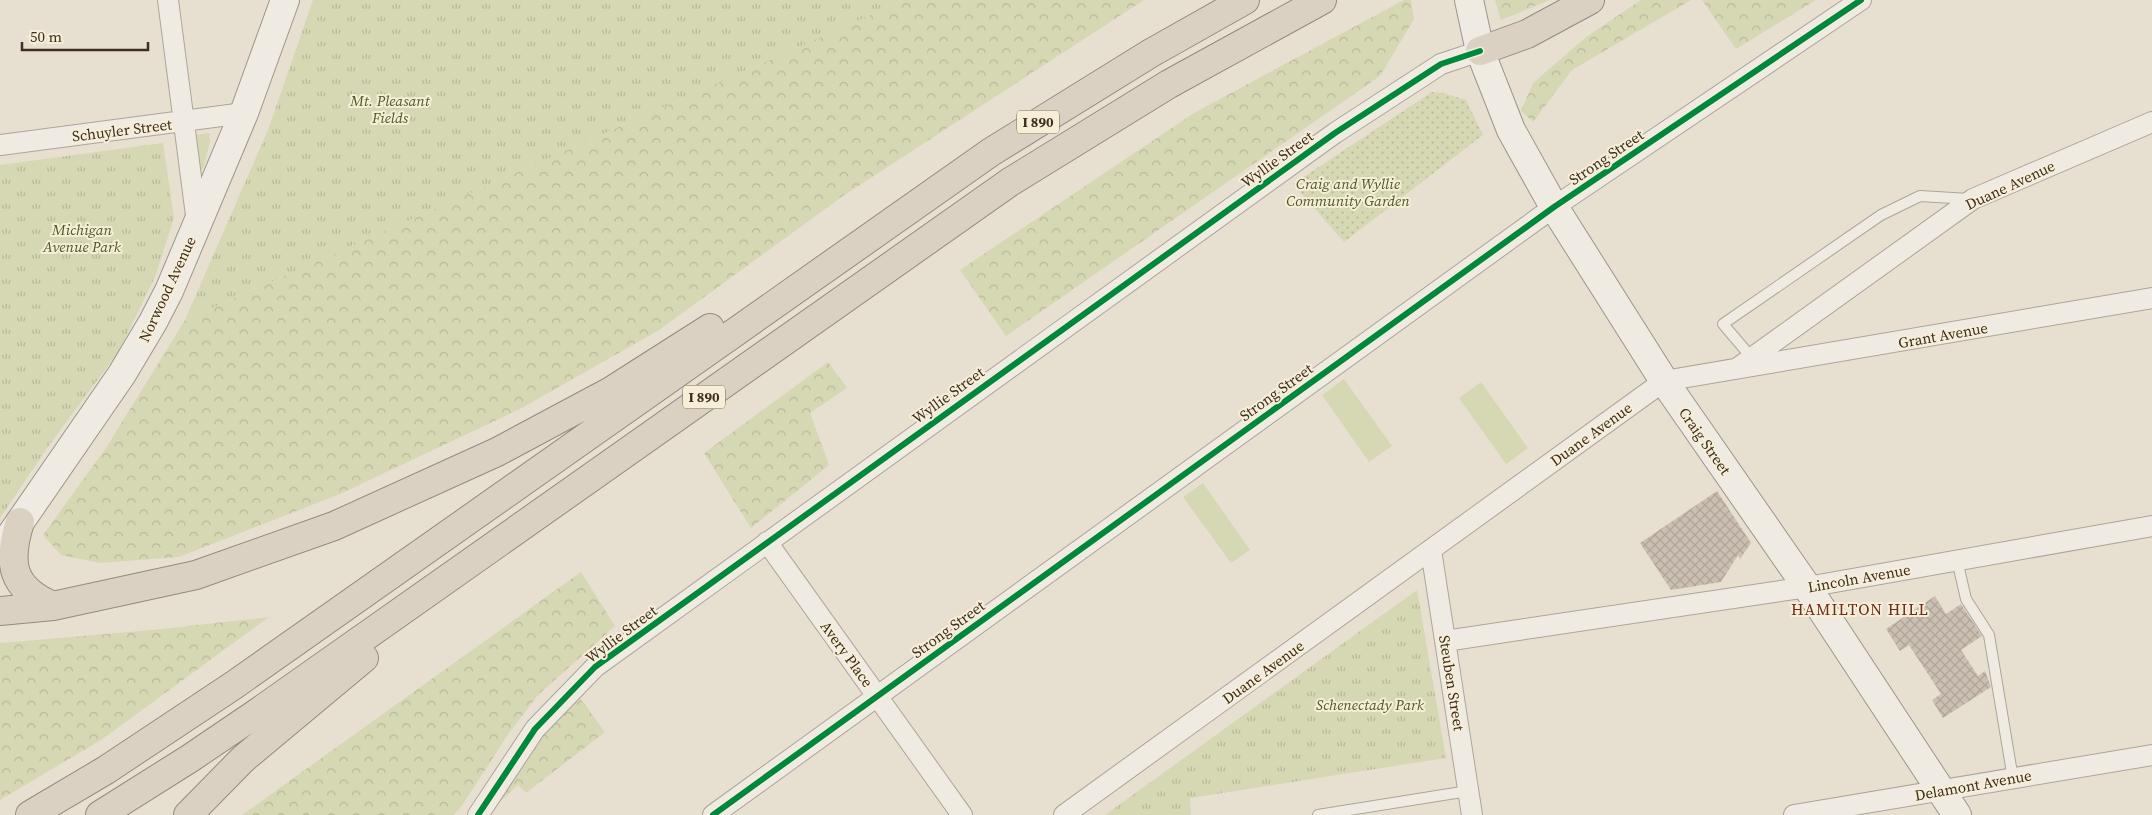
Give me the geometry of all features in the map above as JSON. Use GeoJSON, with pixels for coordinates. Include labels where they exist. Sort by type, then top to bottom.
{"type":"FeatureCollection","features":[{"type":"Feature","properties":{"kind":"highway","name":"I 890"},"geometry":{"type":"LineString","coordinates":[[30,815],[106,770],[242,680],[991,152],[1151,53],[1245,0]]}},
{"type":"Feature","properties":{"kind":"highway","name":"I 890"},"geometry":{"type":"LineString","coordinates":[[100,815],[190,759],[262,709],[1010,182],[1169,84],[1322,0]]}},
{"type":"Feature","properties":{"kind":"highway"},"geometry":{"type":"LineString","coordinates":[[1480,51],[1527,34],[1590,0]]}},
{"type":"Feature","properties":{"kind":"highway"},"geometry":{"type":"LineString","coordinates":[[0,611],[53,606],[196,575],[334,526],[506,447],[611,390],[714,326],[839,258]]}},
{"type":"Feature","properties":{"kind":"highway"},"geometry":{"type":"LineString","coordinates":[[188,815],[243,759],[305,706],[617,459]]}},
{"type":"Feature","properties":{"kind":"highway"},"geometry":{"type":"LineString","coordinates":[[20,522],[13,544],[13,560],[16,574],[25,589],[36,598],[53,606]]}},
{"type":"Feature","properties":{"kind":"street"},"geometry":{"type":"LineString","coordinates":[[168,0],[197,224]]}},
{"type":"Feature","properties":{"kind":"street","name":"Norwood Avenue"},"geometry":{"type":"LineString","coordinates":[[0,551],[139,348],[169,291],[244,113],[285,0]]}},
{"type":"Feature","properties":{"kind":"street","name":"Strong Street"},"geometry":{"type":"LineString","coordinates":[[713,815],[1554,207],[1862,0]]}},
{"type":"Feature","properties":{"kind":"street","name":"Craig Street"},"geometry":{"type":"LineString","coordinates":[[1470,7],[1480,51],[1511,130],[1554,207],[1664,382],[1807,587],[1957,815]]}},
{"type":"Feature","properties":{"kind":"street","name":"Wyllie Street"},"geometry":{"type":"LineString","coordinates":[[478,815],[535,728],[595,667],[1334,132],[1441,64],[1480,51]]}},
{"type":"Feature","properties":{"kind":"street","name":"Schuyler Street"},"geometry":{"type":"LineString","coordinates":[[0,145],[244,113]]}},
{"type":"Feature","properties":{"kind":"street","name":"Duane Avenue"},"geometry":{"type":"LineString","coordinates":[[1064,815],[1664,382],[1734,371],[1973,199],[2152,122]]}},
{"type":"Feature","properties":{"kind":"street","name":"Grant Avenue"},"geometry":{"type":"LineString","coordinates":[[1734,371],[2152,298]]}},
{"type":"Feature","properties":{"kind":"street","name":"Lincoln Avenue"},"geometry":{"type":"LineString","coordinates":[[1445,641],[1807,587],[2152,526]]}},
{"type":"Feature","properties":{"kind":"street","name":"Avery Place"},"geometry":{"type":"LineString","coordinates":[[767,542],[962,815]]}},
{"type":"Feature","properties":{"kind":"street","name":"Steuben Street"},"geometry":{"type":"LineString","coordinates":[[1431,550],[1472,815]]}},
{"type":"Feature","properties":{"kind":"street","name":"Delamont Avenue"},"geometry":{"type":"LineString","coordinates":[[1794,815],[2152,755]]}},
{"type":"Feature","properties":{"kind":"lane"},"geometry":{"type":"LineString","coordinates":[[1752,358],[1723,324],[1881,215],[1920,196],[1973,199]]}},
{"type":"Feature","properties":{"kind":"lane"},"geometry":{"type":"LineString","coordinates":[[1956,560],[1966,599],[1989,635],[2012,779]]}},
{"type":"Feature","properties":{"kind":"lane"},"geometry":{"type":"LineString","coordinates":[[1318,815],[1468,791]]}},
{"type":"Feature","properties":{"kind":"green space","name":"Mt. Pleasant Fields"},"geometry":{"type":"Polygon","coordinates":[[[313,0],[904,0],[185,320],[268,130],[313,0]]]}},
{"type":"Feature","properties":{"kind":"green space"},"geometry":{"type":"Polygon","coordinates":[[[904,0],[1144,0],[843,196],[659,330],[520,409],[340,494],[179,557],[100,563],[61,555],[43,535],[106,448],[185,320],[904,0]]]}},
{"type":"Feature","properties":{"kind":"green space"},"geometry":{"type":"Polygon","coordinates":[[[1404,0],[1411,0],[1414,19],[1380,76],[1006,336],[960,270],[1194,113],[1404,0]]]}},
{"type":"Feature","properties":{"kind":"green space"},"geometry":{"type":"Polygon","coordinates":[[[1495,0],[1550,0],[1501,20],[1495,0]]]}},
{"type":"Feature","properties":{"kind":"green space"},"geometry":{"type":"Polygon","coordinates":[[[1641,0],[1691,0],[1572,70],[1533,122],[1521,111],[1533,83],[1586,37],[1641,0]]]}},
{"type":"Feature","properties":{"kind":"green space"},"geometry":{"type":"Polygon","coordinates":[[[1702,0],[1816,0],[1736,49],[1702,0]]]}},
{"type":"Feature","properties":{"kind":"green space","name":"Craig and Wyllie Community Garden"},"geometry":{"type":"Polygon","coordinates":[[[1432,92],[1443,93],[1466,100],[1483,135],[1344,242],[1293,184],[1432,92]]]}},
{"type":"Feature","properties":{"kind":"green space"},"geometry":{"type":"Polygon","coordinates":[[[209,133],[210,142],[203,169],[198,171],[195,135],[209,133]]]}},
{"type":"Feature","properties":{"kind":"green space","name":"Michigan Avenue Park"},"geometry":{"type":"Polygon","coordinates":[[[163,143],[174,218],[155,277],[119,351],[50,444],[0,518],[0,165],[163,143]]]}},
{"type":"Feature","properties":{"kind":"green space"},"geometry":{"type":"Polygon","coordinates":[[[828,362],[847,388],[810,413],[829,465],[751,528],[704,453],[828,362]]]}},
{"type":"Feature","properties":{"kind":"green space"},"geometry":{"type":"Polygon","coordinates":[[[1344,379],[1392,446],[1369,462],[1322,395],[1344,379]]]}},
{"type":"Feature","properties":{"kind":"green space"},"geometry":{"type":"Polygon","coordinates":[[[1481,382],[1528,448],[1506,464],[1459,398],[1481,382]]]}},
{"type":"Feature","properties":{"kind":"green space"},"geometry":{"type":"Polygon","coordinates":[[[1203,483],[1250,550],[1231,563],[1183,497],[1203,483]]]}},
{"type":"Feature","properties":{"kind":"green space"},"geometry":{"type":"Polygon","coordinates":[[[581,572],[615,626],[538,695],[509,733],[461,807],[453,815],[242,815],[581,572]]]}},
{"type":"Feature","properties":{"kind":"green space","name":"Schenectady Park"},"geometry":{"type":"Polygon","coordinates":[[[1417,590],[1446,758],[1190,798],[1191,815],[1105,815],[1417,590]]]}},
{"type":"Feature","properties":{"kind":"green space"},"geometry":{"type":"Polygon","coordinates":[[[269,617],[101,740],[0,800],[0,643],[152,630],[269,617]]]}},
{"type":"Feature","properties":{"kind":"green space"},"geometry":{"type":"Polygon","coordinates":[[[580,698],[605,732],[526,793],[518,785],[490,811],[549,725],[580,698]]]}},
{"type":"Feature","properties":{"kind":"building"},"geometry":{"type":"Polygon","coordinates":[[[1717,491],[1751,543],[1740,559],[1738,555],[1721,582],[1671,590],[1640,543],[1717,491]]]}},
{"type":"Feature","properties":{"kind":"building"},"geometry":{"type":"Polygon","coordinates":[[[1935,596],[1946,614],[1961,604],[1982,636],[1961,650],[1978,676],[1985,671],[1991,687],[1943,718],[1932,700],[1941,694],[1909,645],[1900,651],[1886,629],[1935,596]]]}},
{"type":"Feature","properties":{"kind":"cycle path"},"geometry":{"type":"LineString","coordinates":[[713,815],[1554,207],[1861,0]]}},
{"type":"Feature","properties":{"kind":"cycle path"},"geometry":{"type":"LineString","coordinates":[[478,815],[535,729],[595,667],[1335,133],[1441,64],[1480,51]]}},
{"type":"Feature","properties":{"kind":"district","name":"HAMILTON HILL"},"geometry":{"type":"Point","coordinates":[1860,609]}}]}
